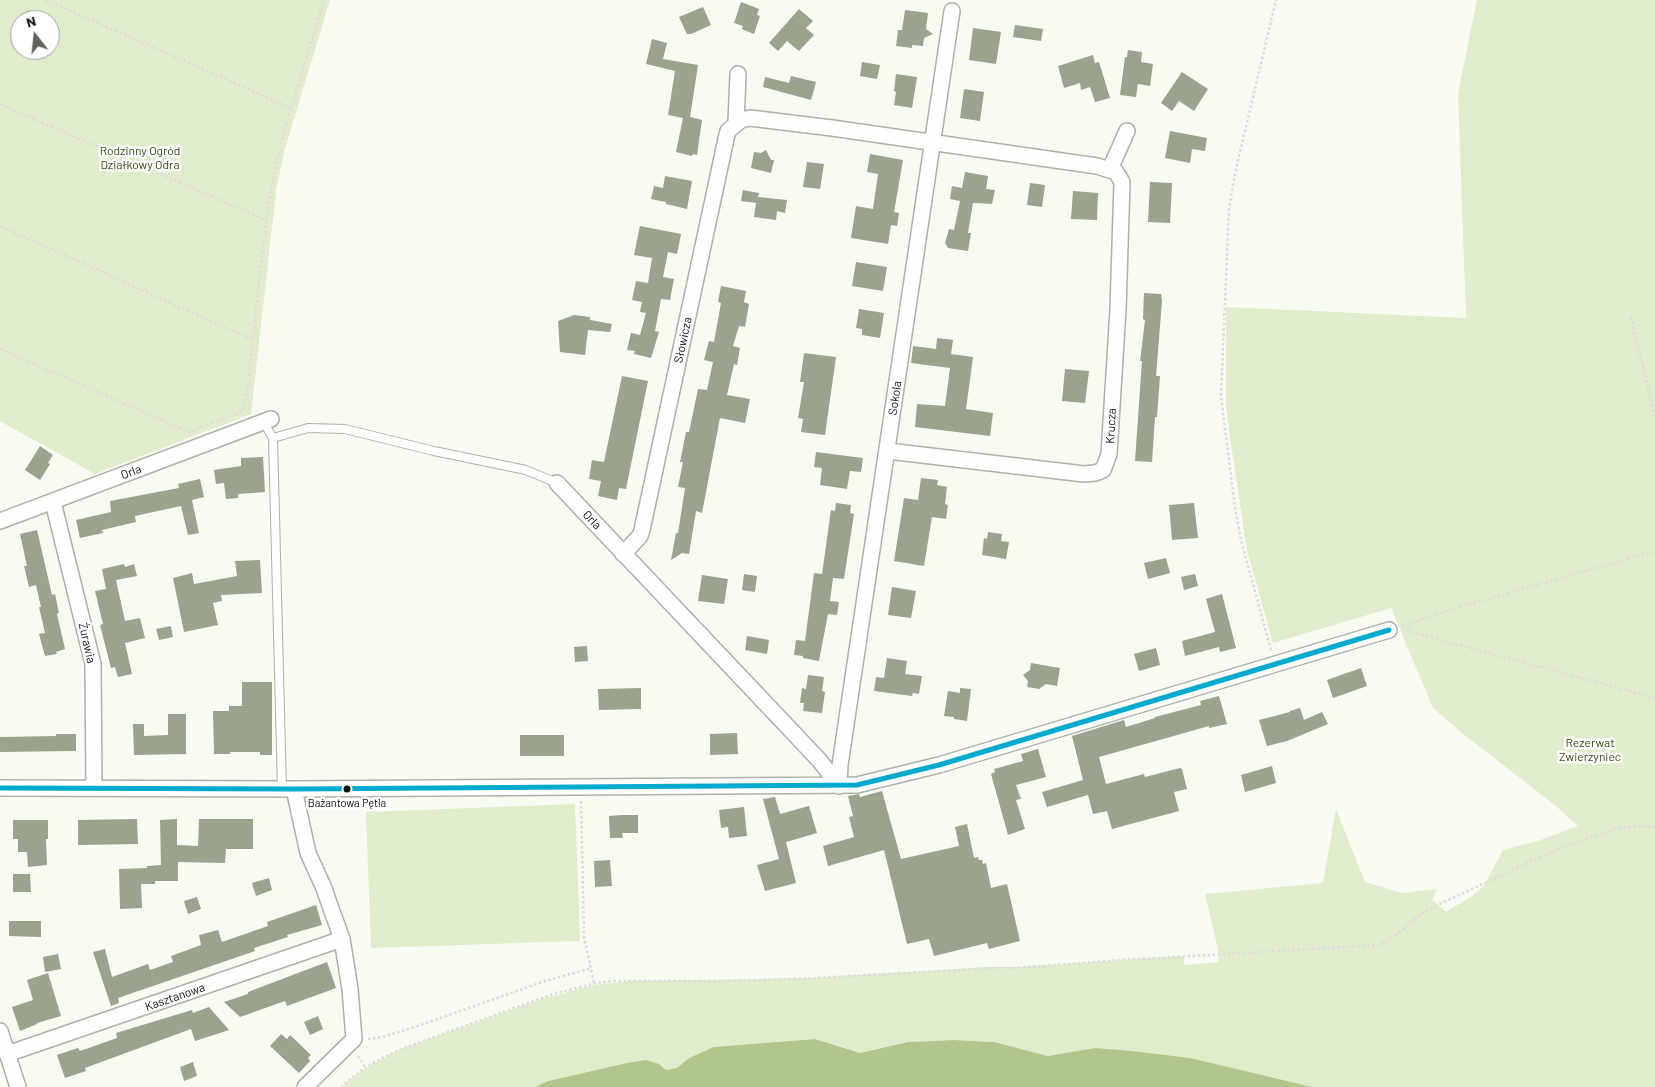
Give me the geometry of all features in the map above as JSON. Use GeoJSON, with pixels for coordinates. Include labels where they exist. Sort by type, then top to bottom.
{"type":"FeatureCollection","features":[{"type":"Feature","properties":{"kind":"street","name":"Sokola"},"geometry":{"type":"LineString","coordinates":[[839,786],[840,765],[952,11]]}},
{"type":"Feature","properties":{"kind":"street","name":"Słowicza"},"geometry":{"type":"LineString","coordinates":[[624,554],[640,536],[642,530],[726,139],[728,131],[736,123],[738,74]]}},
{"type":"Feature","properties":{"kind":"street"},"geometry":{"type":"LineString","coordinates":[[736,123],[750,118],[1110,169],[1127,131]]}},
{"type":"Feature","properties":{"kind":"street","name":"Krucza"},"geometry":{"type":"LineString","coordinates":[[888,451],[1084,474],[1103,470],[1110,454],[1123,188],[1119,177],[1110,169]]}},
{"type":"Feature","properties":{"kind":"street","name":"Orla"},"geometry":{"type":"LineString","coordinates":[[0,521],[266,421]]}},
{"type":"Feature","properties":{"kind":"street","name":"Orla"},"geometry":{"type":"LineString","coordinates":[[557,483],[820,761],[839,786]]}},
{"type":"Feature","properties":{"kind":"street","name":"Żurawia"},"geometry":{"type":"LineString","coordinates":[[53,502],[93,664],[94,788]]}},
{"type":"Feature","properties":{"kind":"street"},"geometry":{"type":"LineString","coordinates":[[0,788],[288,789],[860,785],[939,765],[1389,630]]}},
{"type":"Feature","properties":{"kind":"street"},"geometry":{"type":"LineString","coordinates":[[288,789],[308,853],[323,886],[342,939],[350,990],[354,1044],[305,1087]]}},
{"type":"Feature","properties":{"kind":"street","name":"Kasztanowa"},"geometry":{"type":"LineString","coordinates":[[7,1054],[342,939]]}},
{"type":"Feature","properties":{"kind":"street"},"geometry":{"type":"LineString","coordinates":[[0,1031],[18,1087]]}},
{"type":"Feature","properties":{"kind":"lane","name":"Orla"},"geometry":{"type":"LineString","coordinates":[[266,421],[267,428],[273,438],[308,428],[327,427],[345,429],[434,451],[526,470],[557,483]]}},
{"type":"Feature","properties":{"kind":"lane"},"geometry":{"type":"LineString","coordinates":[[273,438],[288,789]]}},
{"type":"Feature","properties":{"kind":"path"},"geometry":{"type":"LineString","coordinates":[[46,0],[291,108]]}},
{"type":"Feature","properties":{"kind":"path"},"geometry":{"type":"LineString","coordinates":[[0,349],[189,432],[242,412],[248,386],[266,220],[278,155],[324,0]]}},
{"type":"Feature","properties":{"kind":"path"},"geometry":{"type":"LineString","coordinates":[[1275,665],[1241,540],[1235,508],[1221,396],[1229,208],[1236,169],[1276,0]]}},
{"type":"Feature","properties":{"kind":"path"},"geometry":{"type":"LineString","coordinates":[[0,104],[266,220]]}},
{"type":"Feature","properties":{"kind":"path"},"geometry":{"type":"LineString","coordinates":[[0,226],[253,340]]}},
{"type":"Feature","properties":{"kind":"path"},"geometry":{"type":"LineString","coordinates":[[1631,316],[1655,416]]}},
{"type":"Feature","properties":{"kind":"path"},"geometry":{"type":"LineString","coordinates":[[1655,551],[1439,613],[1402,626],[1411,632],[1655,698]]}},
{"type":"Feature","properties":{"kind":"path"},"geometry":{"type":"LineString","coordinates":[[581,797],[584,937],[594,983]]}},
{"type":"Feature","properties":{"kind":"path"},"geometry":{"type":"LineString","coordinates":[[341,1087],[365,1067],[402,1050],[556,993],[594,983],[614,981],[735,981],[816,978],[1017,968],[1378,945],[1390,940],[1425,911],[1534,860],[1617,828],[1655,827]]}},
{"type":"Feature","properties":{"kind":"path"},"geometry":{"type":"LineString","coordinates":[[365,1067],[354,1044],[403,1031],[545,981],[592,969]]}},
{"type":"Feature","properties":{"kind":"green space","name":"Rodzinny Ogród Działkowy Odra"},"geometry":{"type":"Polygon","coordinates":[[[0,0],[330,0],[284,152],[276,191],[251,414],[95,474],[0,421],[0,0]]]}},
{"type":"Feature","properties":{"kind":"green space","name":"Rezerwat Zwierzyniec"},"geometry":{"type":"Polygon","coordinates":[[[1477,0],[1655,0],[1655,1087],[1312,1087],[1261,1076],[1095,1048],[1048,1056],[994,1042],[954,1040],[908,1042],[860,1053],[815,1039],[714,1047],[689,1058],[677,1068],[666,1070],[659,1064],[627,1063],[548,1081],[535,1087],[341,1087],[364,1069],[401,1049],[545,998],[594,985],[634,981],[812,978],[1184,956],[1184,965],[1219,962],[1205,894],[1323,883],[1336,809],[1365,882],[1402,893],[1437,889],[1432,900],[1446,912],[1484,886],[1503,850],[1538,841],[1578,826],[1556,806],[1433,708],[1391,608],[1273,643],[1247,551],[1226,406],[1226,307],[1466,318],[1458,94],[1477,0]]]}},
{"type":"Feature","properties":{"kind":"green space"},"geometry":{"type":"Polygon","coordinates":[[[575,804],[580,941],[371,948],[366,812],[575,804]]]}},
{"type":"Feature","properties":{"kind":"shaded area"},"geometry":{"type":"Polygon","coordinates":[[[815,1039],[860,1053],[908,1042],[954,1040],[994,1042],[1048,1056],[1095,1048],[1131,1051],[1190,1058],[1312,1087],[535,1087],[548,1081],[646,1060],[659,1064],[666,1070],[677,1068],[689,1058],[714,1047],[815,1039]]]}},
{"type":"Feature","properties":{"kind":"building"},"geometry":{"type":"Polygon","coordinates":[[[741,2],[759,9],[757,15],[760,16],[754,34],[742,29],[743,26],[734,23],[741,2]]]}},
{"type":"Feature","properties":{"kind":"building"},"geometry":{"type":"Polygon","coordinates":[[[703,7],[711,25],[687,34],[679,17],[703,7]]]}},
{"type":"Feature","properties":{"kind":"building"},"geometry":{"type":"Polygon","coordinates":[[[799,9],[813,21],[806,28],[814,35],[799,51],[787,41],[778,51],[769,43],[799,9]]]}},
{"type":"Feature","properties":{"kind":"building"},"geometry":{"type":"Polygon","coordinates":[[[905,10],[928,13],[926,29],[933,34],[924,38],[923,46],[912,45],[912,48],[896,46],[898,30],[902,30],[905,10]]]}},
{"type":"Feature","properties":{"kind":"building"},"geometry":{"type":"Polygon","coordinates":[[[1015,25],[1043,29],[1041,41],[1013,37],[1015,25]]]}},
{"type":"Feature","properties":{"kind":"building"},"geometry":{"type":"Polygon","coordinates":[[[973,28],[1001,32],[996,64],[969,60],[973,28]]]}},
{"type":"Feature","properties":{"kind":"building"},"geometry":{"type":"Polygon","coordinates":[[[652,39],[667,43],[663,59],[698,65],[690,117],[702,120],[697,155],[693,154],[692,156],[676,152],[683,118],[668,115],[675,71],[646,64],[652,39]]]}},
{"type":"Feature","properties":{"kind":"building"},"geometry":{"type":"Polygon","coordinates":[[[1128,50],[1142,52],[1141,62],[1153,64],[1150,86],[1138,84],[1136,97],[1120,95],[1125,57],[1127,57],[1128,50]]]}},
{"type":"Feature","properties":{"kind":"building"},"geometry":{"type":"Polygon","coordinates":[[[1093,55],[1095,63],[1099,62],[1110,98],[1095,102],[1090,87],[1081,90],[1080,83],[1064,88],[1058,66],[1093,55]]]}},
{"type":"Feature","properties":{"kind":"building"},"geometry":{"type":"Polygon","coordinates":[[[862,62],[880,65],[877,79],[860,76],[862,62]]]}},
{"type":"Feature","properties":{"kind":"building"},"geometry":{"type":"Polygon","coordinates":[[[1182,72],[1208,89],[1194,111],[1179,101],[1172,111],[1161,103],[1182,72]]]}},
{"type":"Feature","properties":{"kind":"building"},"geometry":{"type":"Polygon","coordinates":[[[896,74],[917,77],[912,108],[894,105],[896,74]]]}},
{"type":"Feature","properties":{"kind":"building"},"geometry":{"type":"Polygon","coordinates":[[[791,76],[816,82],[811,100],[763,87],[765,77],[789,83],[791,76]]]}},
{"type":"Feature","properties":{"kind":"building"},"geometry":{"type":"Polygon","coordinates":[[[964,89],[984,92],[980,121],[960,118],[964,89]]]}},
{"type":"Feature","properties":{"kind":"building"},"geometry":{"type":"Polygon","coordinates":[[[1170,131],[1207,138],[1205,151],[1192,149],[1190,163],[1165,158],[1170,131]]]}},
{"type":"Feature","properties":{"kind":"building"},"geometry":{"type":"Polygon","coordinates":[[[766,150],[771,160],[774,160],[771,173],[751,168],[754,152],[761,153],[766,150]]]}},
{"type":"Feature","properties":{"kind":"building"},"geometry":{"type":"Polygon","coordinates":[[[870,154],[903,160],[894,212],[899,213],[897,226],[891,225],[888,244],[851,238],[856,206],[873,209],[878,174],[867,172],[870,154]]]}},
{"type":"Feature","properties":{"kind":"building"},"geometry":{"type":"Polygon","coordinates":[[[807,162],[824,164],[820,189],[803,187],[807,162]]]}},
{"type":"Feature","properties":{"kind":"building"},"geometry":{"type":"Polygon","coordinates":[[[965,172],[988,176],[986,189],[995,190],[992,204],[973,203],[968,233],[971,233],[968,251],[948,248],[945,243],[949,229],[954,230],[960,201],[950,199],[952,186],[962,188],[965,172]]]}},
{"type":"Feature","properties":{"kind":"building"},"geometry":{"type":"Polygon","coordinates":[[[665,176],[692,181],[687,209],[651,199],[654,186],[663,188],[665,176]]]}},
{"type":"Feature","properties":{"kind":"building"},"geometry":{"type":"Polygon","coordinates":[[[1150,182],[1172,183],[1170,223],[1148,222],[1150,182]]]}},
{"type":"Feature","properties":{"kind":"building"},"geometry":{"type":"Polygon","coordinates":[[[1030,183],[1045,185],[1042,207],[1027,205],[1030,183]]]}},
{"type":"Feature","properties":{"kind":"building"},"geometry":{"type":"Polygon","coordinates":[[[743,190],[759,193],[758,197],[787,200],[785,213],[777,211],[776,220],[754,217],[756,203],[741,201],[743,190]]]}},
{"type":"Feature","properties":{"kind":"building"},"geometry":{"type":"Polygon","coordinates":[[[1073,191],[1098,193],[1097,220],[1071,219],[1073,191]]]}},
{"type":"Feature","properties":{"kind":"building"},"geometry":{"type":"Polygon","coordinates":[[[640,226],[681,234],[677,254],[668,252],[663,277],[674,279],[670,300],[661,299],[655,331],[659,332],[651,358],[634,354],[635,351],[627,350],[631,333],[640,335],[646,313],[640,312],[642,302],[632,300],[636,281],[648,283],[652,258],[634,255],[640,226]]]}},
{"type":"Feature","properties":{"kind":"building"},"geometry":{"type":"Polygon","coordinates":[[[856,262],[887,267],[883,291],[852,286],[856,262]]]}},
{"type":"Feature","properties":{"kind":"building"},"geometry":{"type":"Polygon","coordinates":[[[721,286],[746,291],[744,302],[749,304],[745,327],[739,326],[733,346],[740,348],[737,365],[734,364],[727,395],[750,399],[745,423],[720,418],[702,513],[696,511],[689,554],[682,553],[671,560],[676,533],[678,533],[685,488],[678,487],[683,462],[680,462],[686,432],[689,432],[698,389],[707,390],[713,362],[704,360],[709,341],[714,342],[721,303],[718,302],[721,286]]]}},
{"type":"Feature","properties":{"kind":"building"},"geometry":{"type":"Polygon","coordinates":[[[1144,293],[1161,294],[1162,301],[1156,376],[1160,376],[1152,462],[1135,461],[1142,361],[1140,361],[1145,320],[1143,319],[1144,293]]]}},
{"type":"Feature","properties":{"kind":"building"},"geometry":{"type":"Polygon","coordinates":[[[859,309],[884,313],[880,338],[862,335],[862,329],[856,328],[859,309]]]}},
{"type":"Feature","properties":{"kind":"building"},"geometry":{"type":"Polygon","coordinates":[[[574,315],[590,317],[590,320],[612,324],[610,332],[588,330],[585,355],[560,352],[558,321],[574,315]]]}},
{"type":"Feature","properties":{"kind":"building"},"geometry":{"type":"Polygon","coordinates":[[[937,338],[953,340],[951,354],[973,357],[966,409],[993,413],[990,436],[915,427],[917,404],[945,406],[950,368],[911,363],[913,346],[936,349],[937,338]]]}},
{"type":"Feature","properties":{"kind":"building"},"geometry":{"type":"Polygon","coordinates":[[[804,353],[836,357],[825,435],[801,432],[803,419],[798,418],[804,382],[800,382],[804,353]]]}},
{"type":"Feature","properties":{"kind":"building"},"geometry":{"type":"Polygon","coordinates":[[[1065,369],[1089,371],[1085,403],[1062,401],[1065,369]]]}},
{"type":"Feature","properties":{"kind":"building"},"geometry":{"type":"Polygon","coordinates":[[[622,376],[648,381],[626,489],[619,488],[617,500],[598,496],[601,481],[589,479],[592,460],[604,462],[622,376]]]}},
{"type":"Feature","properties":{"kind":"building"},"geometry":{"type":"Polygon","coordinates":[[[40,446],[53,455],[40,480],[25,470],[40,446]]]}},
{"type":"Feature","properties":{"kind":"building"},"geometry":{"type":"Polygon","coordinates":[[[816,452],[863,458],[861,472],[850,471],[847,489],[820,485],[822,468],[814,467],[816,452]]]}},
{"type":"Feature","properties":{"kind":"building"},"geometry":{"type":"Polygon","coordinates":[[[263,457],[265,492],[238,494],[238,498],[226,499],[224,483],[216,484],[214,470],[241,466],[241,458],[263,457]]]}},
{"type":"Feature","properties":{"kind":"building"},"geometry":{"type":"Polygon","coordinates":[[[921,478],[938,480],[937,485],[947,487],[945,504],[948,505],[946,519],[932,517],[924,566],[894,561],[904,498],[918,500],[921,478]]]}},
{"type":"Feature","properties":{"kind":"building"},"geometry":{"type":"Polygon","coordinates":[[[200,479],[204,497],[192,500],[199,533],[188,535],[181,506],[135,516],[136,522],[102,530],[103,533],[80,538],[76,520],[111,512],[110,501],[179,488],[178,484],[200,479]]]}},
{"type":"Feature","properties":{"kind":"building"},"geometry":{"type":"Polygon","coordinates":[[[836,503],[851,505],[850,513],[854,514],[844,579],[833,578],[830,601],[839,602],[837,615],[828,614],[819,661],[794,655],[796,640],[805,641],[814,573],[822,574],[831,510],[835,511],[836,503]]]}},
{"type":"Feature","properties":{"kind":"building"},"geometry":{"type":"Polygon","coordinates":[[[1194,503],[1198,538],[1172,540],[1169,505],[1194,503]]]}},
{"type":"Feature","properties":{"kind":"building"},"geometry":{"type":"Polygon","coordinates":[[[37,530],[52,595],[55,594],[59,613],[57,614],[65,649],[56,652],[57,654],[45,656],[39,634],[45,633],[39,607],[41,607],[36,585],[29,587],[24,566],[27,566],[20,534],[37,530]]]}},
{"type":"Feature","properties":{"kind":"building"},"geometry":{"type":"Polygon","coordinates":[[[988,532],[1002,534],[1001,541],[1009,542],[1006,559],[982,555],[984,538],[987,539],[988,532]]]}},
{"type":"Feature","properties":{"kind":"building"},"geometry":{"type":"Polygon","coordinates":[[[1166,558],[1170,573],[1148,579],[1144,563],[1166,558]]]}},
{"type":"Feature","properties":{"kind":"building"},"geometry":{"type":"Polygon","coordinates":[[[260,560],[262,593],[221,595],[222,601],[213,603],[218,625],[184,632],[173,578],[192,573],[194,584],[237,576],[235,561],[260,560]]]}},
{"type":"Feature","properties":{"kind":"building"},"geometry":{"type":"Polygon","coordinates":[[[124,564],[125,567],[134,564],[137,576],[116,580],[125,621],[140,618],[145,638],[125,643],[132,674],[118,677],[115,667],[111,668],[100,625],[103,624],[95,591],[106,589],[102,569],[124,564]]]}},
{"type":"Feature","properties":{"kind":"building"},"geometry":{"type":"Polygon","coordinates":[[[744,574],[757,576],[755,592],[742,590],[744,574]]]}},
{"type":"Feature","properties":{"kind":"building"},"geometry":{"type":"Polygon","coordinates":[[[1195,574],[1198,586],[1184,590],[1181,577],[1195,574]]]}},
{"type":"Feature","properties":{"kind":"building"},"geometry":{"type":"Polygon","coordinates":[[[702,575],[728,579],[724,604],[698,601],[702,575]]]}},
{"type":"Feature","properties":{"kind":"building"},"geometry":{"type":"Polygon","coordinates":[[[892,587],[916,591],[911,618],[888,615],[892,587]]]}},
{"type":"Feature","properties":{"kind":"building"},"geometry":{"type":"Polygon","coordinates":[[[1222,594],[1236,648],[1220,652],[1219,647],[1185,656],[1182,641],[1215,632],[1206,599],[1222,594]]]}},
{"type":"Feature","properties":{"kind":"building"},"geometry":{"type":"Polygon","coordinates":[[[171,626],[173,637],[159,640],[156,629],[171,626]]]}},
{"type":"Feature","properties":{"kind":"building"},"geometry":{"type":"Polygon","coordinates":[[[747,636],[769,640],[767,654],[745,650],[747,636]]]}},
{"type":"Feature","properties":{"kind":"building"},"geometry":{"type":"Polygon","coordinates":[[[587,646],[588,661],[575,662],[574,647],[587,646]]]}},
{"type":"Feature","properties":{"kind":"building"},"geometry":{"type":"Polygon","coordinates":[[[1156,648],[1160,665],[1139,671],[1134,654],[1156,648]]]}},
{"type":"Feature","properties":{"kind":"building"},"geometry":{"type":"Polygon","coordinates":[[[887,658],[907,661],[905,674],[922,676],[919,694],[913,693],[912,696],[874,691],[876,677],[884,678],[887,658]]]}},
{"type":"Feature","properties":{"kind":"building"},"geometry":{"type":"Polygon","coordinates":[[[1031,663],[1060,668],[1057,686],[1046,684],[1039,689],[1027,687],[1028,681],[1023,675],[1030,670],[1031,663]]]}},
{"type":"Feature","properties":{"kind":"building"},"geometry":{"type":"Polygon","coordinates":[[[1361,668],[1367,686],[1333,698],[1327,680],[1361,668]]]}},
{"type":"Feature","properties":{"kind":"building"},"geometry":{"type":"Polygon","coordinates":[[[808,675],[824,677],[822,691],[825,692],[822,713],[803,711],[804,703],[800,703],[802,688],[806,689],[808,675]]]}},
{"type":"Feature","properties":{"kind":"building"},"geometry":{"type":"Polygon","coordinates":[[[242,682],[272,682],[272,755],[260,755],[260,752],[214,754],[213,711],[229,711],[229,706],[242,706],[242,682]]]}},
{"type":"Feature","properties":{"kind":"building"},"geometry":{"type":"Polygon","coordinates":[[[641,688],[641,709],[599,710],[598,689],[641,688]]]}},
{"type":"Feature","properties":{"kind":"building"},"geometry":{"type":"Polygon","coordinates":[[[960,688],[971,689],[967,721],[944,716],[948,691],[960,693],[960,688]]]}},
{"type":"Feature","properties":{"kind":"building"},"geometry":{"type":"Polygon","coordinates":[[[1219,696],[1227,724],[1209,728],[1209,726],[1099,757],[1106,784],[1144,774],[1145,777],[1182,769],[1187,789],[1174,792],[1179,811],[1112,829],[1107,811],[1093,814],[1088,795],[1047,807],[1042,792],[1083,780],[1072,736],[1124,720],[1126,727],[1201,705],[1200,701],[1219,696]]]}},
{"type":"Feature","properties":{"kind":"building"},"geometry":{"type":"Polygon","coordinates":[[[1300,708],[1304,720],[1322,712],[1328,724],[1287,741],[1267,746],[1259,720],[1300,708]]]}},
{"type":"Feature","properties":{"kind":"building"},"geometry":{"type":"Polygon","coordinates":[[[168,714],[186,714],[186,754],[134,755],[133,724],[144,724],[144,736],[168,735],[168,714]]]}},
{"type":"Feature","properties":{"kind":"building"},"geometry":{"type":"Polygon","coordinates":[[[737,733],[738,754],[710,755],[710,734],[737,733]]]}},
{"type":"Feature","properties":{"kind":"building"},"geometry":{"type":"Polygon","coordinates":[[[56,734],[76,734],[76,751],[0,752],[0,737],[56,736],[56,734]]]}},
{"type":"Feature","properties":{"kind":"building"},"geometry":{"type":"Polygon","coordinates":[[[520,735],[564,735],[564,756],[520,756],[520,735]]]}},
{"type":"Feature","properties":{"kind":"building"},"geometry":{"type":"Polygon","coordinates":[[[1038,749],[1046,777],[1016,785],[1021,799],[1016,800],[1025,829],[1008,835],[991,774],[995,772],[994,769],[1023,761],[1021,754],[1038,749]]]}},
{"type":"Feature","properties":{"kind":"building"},"geometry":{"type":"Polygon","coordinates":[[[1272,766],[1276,783],[1245,792],[1241,775],[1272,766]]]}},
{"type":"Feature","properties":{"kind":"building"},"geometry":{"type":"Polygon","coordinates":[[[882,791],[901,859],[959,846],[955,827],[967,824],[974,858],[978,857],[979,860],[982,860],[983,864],[986,863],[991,888],[1007,884],[1020,941],[989,949],[987,943],[934,956],[929,939],[907,944],[884,850],[828,866],[823,846],[854,837],[849,817],[853,816],[848,796],[859,794],[860,797],[882,791]]]}},
{"type":"Feature","properties":{"kind":"building"},"geometry":{"type":"Polygon","coordinates":[[[775,797],[780,814],[809,806],[817,833],[786,842],[796,883],[765,891],[757,865],[779,859],[763,799],[775,797]]]}},
{"type":"Feature","properties":{"kind":"building"},"geometry":{"type":"Polygon","coordinates":[[[744,807],[747,836],[729,838],[728,827],[721,828],[719,810],[744,807]]]}},
{"type":"Feature","properties":{"kind":"building"},"geometry":{"type":"Polygon","coordinates":[[[638,815],[638,833],[622,833],[623,838],[610,838],[609,816],[638,815]]]}},
{"type":"Feature","properties":{"kind":"building"},"geometry":{"type":"Polygon","coordinates":[[[137,819],[138,844],[78,845],[78,820],[137,819]]]}},
{"type":"Feature","properties":{"kind":"building"},"geometry":{"type":"Polygon","coordinates":[[[177,819],[177,845],[198,846],[199,819],[253,819],[253,849],[226,849],[225,863],[178,862],[178,881],[155,881],[155,884],[141,884],[142,908],[120,909],[119,869],[147,868],[147,866],[161,865],[160,820],[177,819]]]}},
{"type":"Feature","properties":{"kind":"building"},"geometry":{"type":"Polygon","coordinates":[[[13,820],[48,820],[48,839],[46,839],[47,865],[28,867],[27,852],[18,852],[18,839],[13,839],[13,820]]]}},
{"type":"Feature","properties":{"kind":"building"},"geometry":{"type":"Polygon","coordinates":[[[610,860],[612,886],[595,887],[594,861],[610,860]]]}},
{"type":"Feature","properties":{"kind":"building"},"geometry":{"type":"Polygon","coordinates":[[[13,874],[30,874],[31,892],[13,892],[13,874]]]}},
{"type":"Feature","properties":{"kind":"building"},"geometry":{"type":"Polygon","coordinates":[[[269,878],[272,890],[256,896],[252,883],[269,878]]]}},
{"type":"Feature","properties":{"kind":"building"},"geometry":{"type":"Polygon","coordinates":[[[197,897],[201,909],[188,914],[184,901],[197,897]]]}},
{"type":"Feature","properties":{"kind":"building"},"geometry":{"type":"Polygon","coordinates":[[[316,905],[322,925],[287,935],[288,937],[254,948],[255,951],[118,998],[119,1003],[111,1006],[93,952],[105,949],[112,977],[148,964],[150,970],[173,962],[171,956],[201,945],[199,935],[218,930],[222,942],[268,926],[267,922],[316,905]]]}},
{"type":"Feature","properties":{"kind":"building"},"geometry":{"type":"Polygon","coordinates":[[[9,921],[41,921],[41,937],[9,936],[9,921]]]}},
{"type":"Feature","properties":{"kind":"building"},"geometry":{"type":"Polygon","coordinates":[[[58,954],[61,969],[45,972],[43,957],[58,954]]]}},
{"type":"Feature","properties":{"kind":"building"},"geometry":{"type":"Polygon","coordinates":[[[327,962],[336,988],[287,1006],[285,1001],[240,1017],[224,1002],[248,994],[248,992],[327,962]]]}},
{"type":"Feature","properties":{"kind":"building"},"geometry":{"type":"Polygon","coordinates":[[[48,973],[61,1016],[37,1023],[20,1031],[12,1007],[33,1000],[27,980],[48,973]]]}},
{"type":"Feature","properties":{"kind":"building"},"geometry":{"type":"Polygon","coordinates":[[[209,1007],[229,1030],[195,1041],[191,1029],[85,1068],[86,1071],[65,1078],[57,1055],[78,1048],[80,1051],[117,1038],[116,1033],[192,1010],[193,1013],[209,1007]]]}},
{"type":"Feature","properties":{"kind":"building"},"geometry":{"type":"Polygon","coordinates":[[[318,1016],[323,1029],[310,1035],[304,1022],[318,1016]]]}},
{"type":"Feature","properties":{"kind":"building"},"geometry":{"type":"Polygon","coordinates":[[[281,1034],[287,1039],[290,1035],[311,1055],[308,1058],[310,1061],[299,1073],[270,1046],[281,1034]]]}},
{"type":"Feature","properties":{"kind":"building"},"geometry":{"type":"Polygon","coordinates":[[[193,1062],[197,1076],[184,1081],[180,1067],[193,1062]]]}},
{"type":"Feature","properties":{"kind":"transit line"},"geometry":{"type":"LineString","coordinates":[[0,788],[294,789],[857,785],[939,765],[1389,630]]}},
{"type":"Feature","properties":{"kind":"place","name":"Bażantowa Pętla"},"geometry":{"type":"Point","coordinates":[347,789]}}]}
